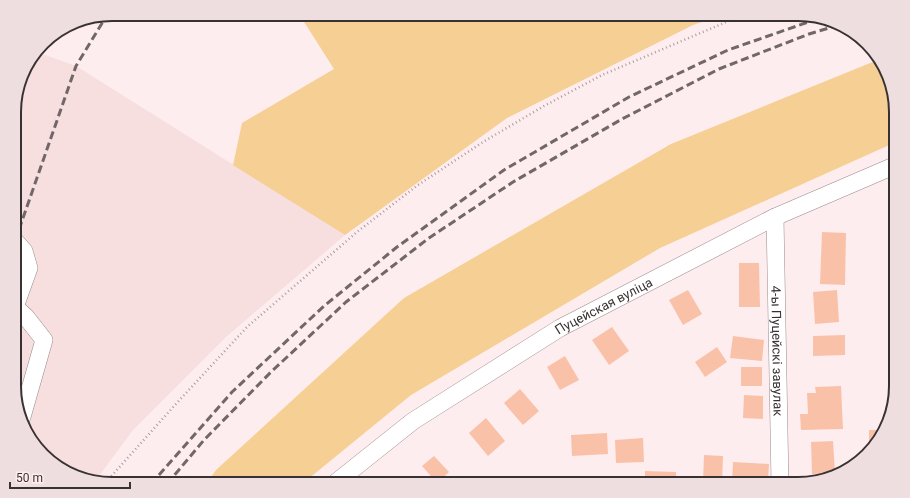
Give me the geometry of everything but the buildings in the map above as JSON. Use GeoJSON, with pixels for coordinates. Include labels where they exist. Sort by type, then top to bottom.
{"type":"FeatureCollection","features":[{"type":"Feature","properties":{"kind":"street","name":"Пуцейская вуліца"},"geometry":{"type":"LineString","coordinates":[[343,477],[413,421],[560,328],[774,218],[889,168]]}},
{"type":"Feature","properties":{"kind":"street","name":"4-ы Пуцейскі завулак"},"geometry":{"type":"LineString","coordinates":[[774,218],[780,477]]}},
{"type":"Feature","properties":{"kind":"street"},"geometry":{"type":"LineString","coordinates":[[21,248],[24,251],[29,268],[21,290]]}},
{"type":"Feature","properties":{"kind":"street"},"geometry":{"type":"LineString","coordinates":[[21,312],[44,340],[24,409]]}},
{"type":"Feature","properties":{"kind":"path"},"geometry":{"type":"LineString","coordinates":[[111,477],[248,327],[357,232],[418,185],[482,142],[544,106],[602,75],[726,21]]}},
{"type":"Feature","properties":{"kind":"shaded area"},"geometry":{"type":"Polygon","coordinates":[[[303,21],[705,21],[693,25],[507,118],[345,235],[233,165],[242,123],[334,69],[303,21]]]}},
{"type":"Feature","properties":{"kind":"shaded area"},"geometry":{"type":"Polygon","coordinates":[[[42,54],[76,66],[345,235],[226,337],[133,430],[99,476],[89,474],[72,468],[62,462],[44,446],[30,426],[23,404],[21,386],[21,106],[28,77],[42,54]]]}},
{"type":"Feature","properties":{"kind":"shaded area"},"geometry":{"type":"Polygon","coordinates":[[[874,62],[880,72],[886,89],[889,112],[889,145],[660,248],[411,395],[311,477],[211,477],[216,470],[404,298],[671,144],[874,62]]]}},
{"type":"Feature","properties":{"kind":"railway"},"geometry":{"type":"LineString","coordinates":[[21,224],[76,66],[103,22]]}},
{"type":"Feature","properties":{"kind":"railway"},"geometry":{"type":"LineString","coordinates":[[157,477],[232,392],[324,306],[397,247],[504,170],[629,97],[728,50],[809,22]]}},
{"type":"Feature","properties":{"kind":"railway"},"geometry":{"type":"LineString","coordinates":[[173,477],[204,440],[271,372],[346,302],[429,238],[513,182],[622,119],[719,69],[809,34],[831,27]]}}]}
